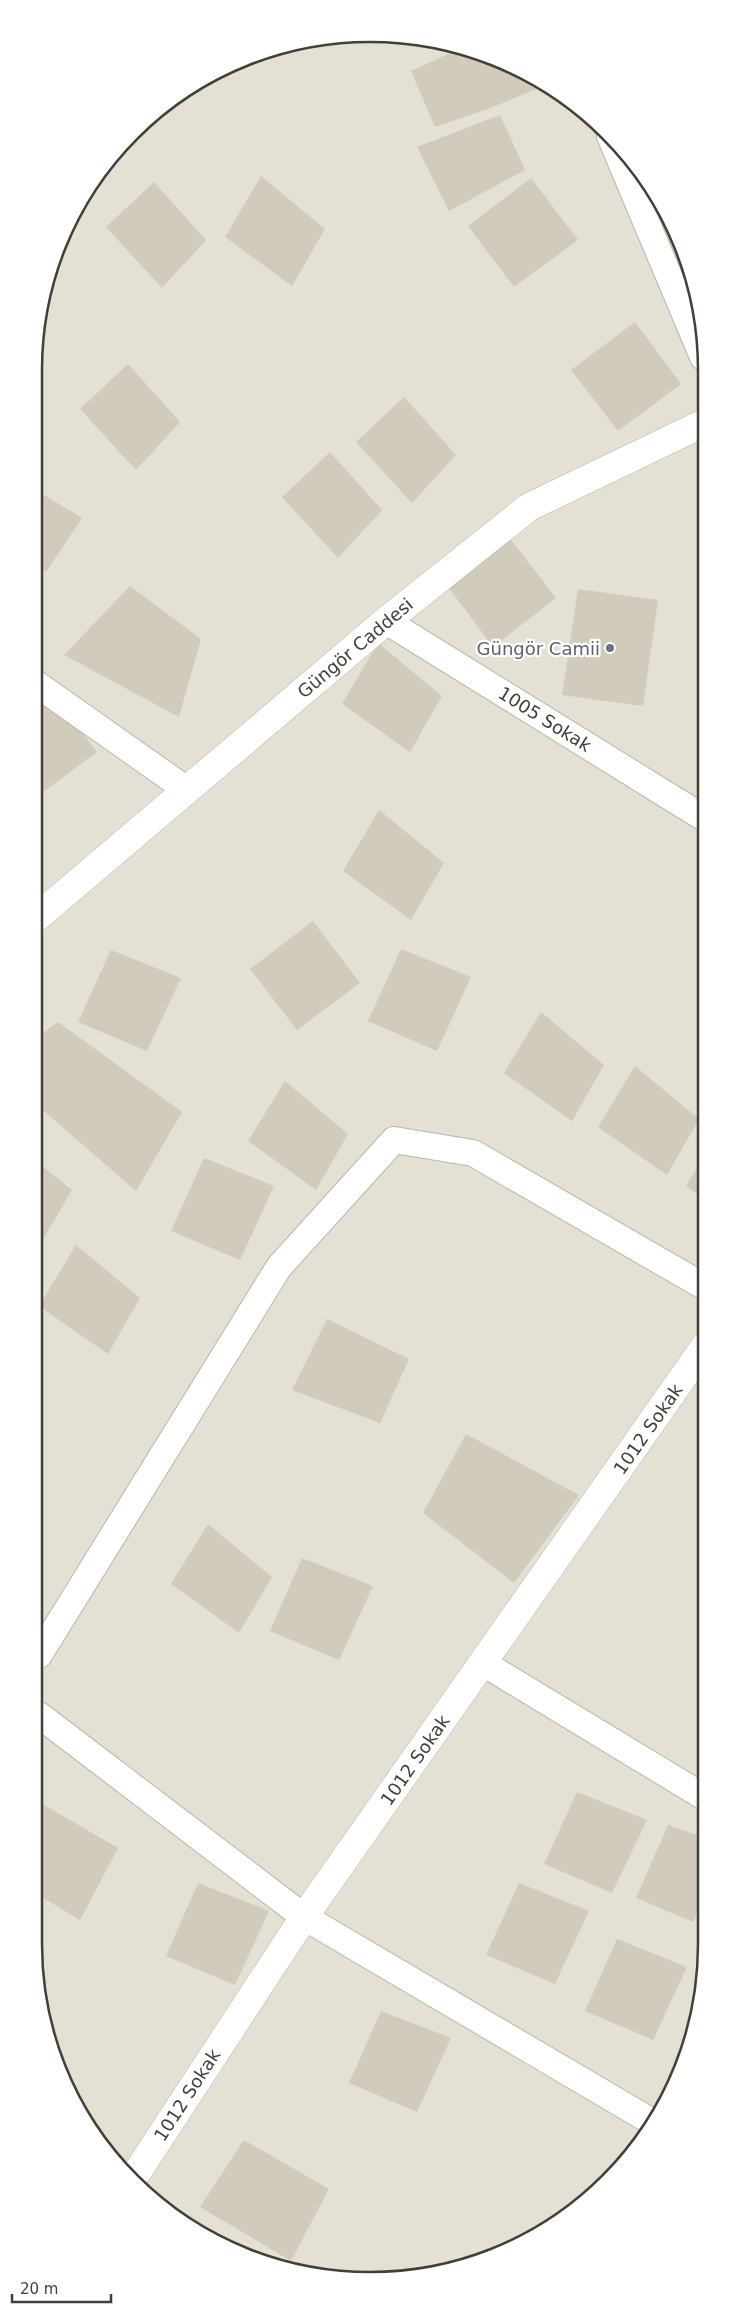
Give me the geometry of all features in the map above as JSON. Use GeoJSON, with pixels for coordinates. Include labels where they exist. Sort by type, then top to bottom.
{"type":"FeatureCollection","features":[{"type":"Feature","properties":{"kind":"street"},"geometry":{"type":"LineString","coordinates":[[619,158],[696,341]]}},
{"type":"Feature","properties":{"kind":"street","name":"Güngör Caddesi"},"geometry":{"type":"LineString","coordinates":[[42,913],[386,621],[529,507],[698,425]]}},
{"type":"Feature","properties":{"kind":"street","name":"1005 Sokak"},"geometry":{"type":"LineString","coordinates":[[386,621],[698,814]]}},
{"type":"Feature","properties":{"kind":"street"},"geometry":{"type":"LineString","coordinates":[[42,688],[188,790]]}},
{"type":"Feature","properties":{"kind":"street"},"geometry":{"type":"LineString","coordinates":[[42,1650],[279,1267],[394,1140],[473,1154],[698,1283]]}},
{"type":"Feature","properties":{"kind":"street","name":"1012 Sokak"},"geometry":{"type":"LineString","coordinates":[[136,2174],[304,1917],[698,1356]]}},
{"type":"Feature","properties":{"kind":"street"},"geometry":{"type":"LineString","coordinates":[[483,1663],[698,1793]]}},
{"type":"Feature","properties":{"kind":"street"},"geometry":{"type":"LineString","coordinates":[[42,1717],[304,1917],[647,2119]]}},
{"type":"Feature","properties":{"kind":"shaded area"},"geometry":{"type":"Polygon","coordinates":[[[370,42],[413,45],[434,49],[495,67],[534,86],[569,110],[602,138],[630,171],[654,206],[664,225],[680,265],[695,327],[698,370],[698,1944],[695,1987],[691,2008],[673,2069],[654,2108],[630,2143],[602,2176],[569,2204],[534,2228],[495,2247],[475,2254],[413,2269],[370,2272],[349,2271],[327,2269],[285,2260],[245,2247],[225,2238],[206,2228],[171,2204],[138,2176],[110,2143],[86,2108],[76,2089],[67,2069],[54,2029],[45,1987],[43,1965],[42,370],[45,327],[49,306],[67,245],[86,206],[98,188],[138,138],[188,98],[206,86],[245,67],[306,49],[327,45],[370,42]]]}},
{"type":"Feature","properties":{"kind":"building"},"geometry":{"type":"Polygon","coordinates":[[[450,53],[495,67],[538,88],[493,107],[435,127],[411,71],[450,53]]]}},
{"type":"Feature","properties":{"kind":"building"},"geometry":{"type":"Polygon","coordinates":[[[500,115],[525,170],[449,211],[417,147],[500,115]]]}},
{"type":"Feature","properties":{"kind":"building"},"geometry":{"type":"Polygon","coordinates":[[[261,176],[325,229],[292,286],[225,237],[261,176]]]}},
{"type":"Feature","properties":{"kind":"building"},"geometry":{"type":"Polygon","coordinates":[[[531,178],[578,240],[514,287],[468,226],[531,178]]]}},
{"type":"Feature","properties":{"kind":"building"},"geometry":{"type":"Polygon","coordinates":[[[154,182],[206,240],[162,288],[106,227],[154,182]]]}},
{"type":"Feature","properties":{"kind":"building"},"geometry":{"type":"Polygon","coordinates":[[[635,322],[681,384],[618,431],[571,370],[635,322]]]}},
{"type":"Feature","properties":{"kind":"building"},"geometry":{"type":"Polygon","coordinates":[[[128,364],[180,422],[136,470],[80,409],[128,364]]]}},
{"type":"Feature","properties":{"kind":"building"},"geometry":{"type":"Polygon","coordinates":[[[404,397],[456,455],[412,503],[356,442],[404,397]]]}},
{"type":"Feature","properties":{"kind":"building"},"geometry":{"type":"Polygon","coordinates":[[[330,452],[382,510],[338,558],[282,497],[330,452]]]}},
{"type":"Feature","properties":{"kind":"building"},"geometry":{"type":"Polygon","coordinates":[[[42,494],[82,518],[46,572],[42,569],[42,494]]]}},
{"type":"Feature","properties":{"kind":"building"},"geometry":{"type":"Polygon","coordinates":[[[509,537],[556,598],[493,647],[446,584],[509,537]]]}},
{"type":"Feature","properties":{"kind":"building"},"geometry":{"type":"Polygon","coordinates":[[[130,586],[201,639],[179,717],[64,655],[130,586]]]}},
{"type":"Feature","properties":{"kind":"building","name":"Güngör Camii"},"geometry":{"type":"Polygon","coordinates":[[[578,589],[658,600],[643,706],[562,695],[578,589]]]}},
{"type":"Feature","properties":{"kind":"building"},"geometry":{"type":"Polygon","coordinates":[[[378,643],[442,696],[410,752],[342,704],[378,643]]]}},
{"type":"Feature","properties":{"kind":"building"},"geometry":{"type":"Polygon","coordinates":[[[50,691],[97,752],[42,793],[42,697],[50,691]]]}},
{"type":"Feature","properties":{"kind":"building"},"geometry":{"type":"Polygon","coordinates":[[[379,810],[444,863],[411,920],[343,871],[379,810]]]}},
{"type":"Feature","properties":{"kind":"building"},"geometry":{"type":"Polygon","coordinates":[[[313,921],[360,983],[297,1030],[250,969],[313,921]]]}},
{"type":"Feature","properties":{"kind":"building"},"geometry":{"type":"Polygon","coordinates":[[[401,949],[471,977],[437,1051],[368,1021],[401,949]]]}},
{"type":"Feature","properties":{"kind":"building"},"geometry":{"type":"Polygon","coordinates":[[[111,950],[181,978],[147,1051],[78,1022],[111,950]]]}},
{"type":"Feature","properties":{"kind":"building"},"geometry":{"type":"Polygon","coordinates":[[[541,1012],[604,1065],[572,1121],[504,1073],[541,1012]]]}},
{"type":"Feature","properties":{"kind":"building"},"geometry":{"type":"Polygon","coordinates":[[[58,1022],[182,1112],[136,1191],[42,1109],[42,1034],[58,1022]]]}},
{"type":"Feature","properties":{"kind":"building"},"geometry":{"type":"Polygon","coordinates":[[[635,1066],[698,1118],[667,1175],[598,1127],[635,1066]]]}},
{"type":"Feature","properties":{"kind":"building"},"geometry":{"type":"Polygon","coordinates":[[[285,1081],[348,1134],[316,1190],[248,1141],[285,1081]]]}},
{"type":"Feature","properties":{"kind":"building"},"geometry":{"type":"Polygon","coordinates":[[[204,1158],[274,1186],[240,1260],[171,1231],[204,1158]]]}},
{"type":"Feature","properties":{"kind":"building"},"geometry":{"type":"Polygon","coordinates":[[[42,1166],[72,1190],[42,1241],[42,1166]]]}},
{"type":"Feature","properties":{"kind":"building"},"geometry":{"type":"Polygon","coordinates":[[[698,1166],[698,1194],[686,1186],[698,1166]]]}},
{"type":"Feature","properties":{"kind":"building"},"geometry":{"type":"Polygon","coordinates":[[[76,1245],[140,1298],[108,1354],[42,1308],[42,1301],[76,1245]]]}},
{"type":"Feature","properties":{"kind":"building"},"geometry":{"type":"Polygon","coordinates":[[[327,1319],[409,1359],[380,1423],[292,1390],[327,1319]]]}},
{"type":"Feature","properties":{"kind":"building"},"geometry":{"type":"Polygon","coordinates":[[[466,1434],[579,1495],[514,1583],[423,1513],[466,1434]]]}},
{"type":"Feature","properties":{"kind":"building"},"geometry":{"type":"Polygon","coordinates":[[[208,1524],[272,1577],[239,1633],[171,1584],[208,1524]]]}},
{"type":"Feature","properties":{"kind":"building"},"geometry":{"type":"Polygon","coordinates":[[[302,1558],[373,1586],[339,1660],[270,1631],[302,1558]]]}},
{"type":"Feature","properties":{"kind":"building"},"geometry":{"type":"Polygon","coordinates":[[[577,1792],[647,1820],[612,1893],[544,1864],[577,1792]]]}},
{"type":"Feature","properties":{"kind":"building"},"geometry":{"type":"Polygon","coordinates":[[[42,1804],[118,1848],[80,1920],[42,1897],[42,1804]]]}},
{"type":"Feature","properties":{"kind":"building"},"geometry":{"type":"Polygon","coordinates":[[[668,1825],[698,1835],[698,1912],[693,1922],[636,1898],[668,1825]]]}},
{"type":"Feature","properties":{"kind":"building"},"geometry":{"type":"Polygon","coordinates":[[[198,1883],[269,1911],[235,1985],[166,1956],[198,1883]]]}},
{"type":"Feature","properties":{"kind":"building"},"geometry":{"type":"Polygon","coordinates":[[[519,1883],[589,1911],[555,1984],[486,1955],[519,1883]]]}},
{"type":"Feature","properties":{"kind":"building"},"geometry":{"type":"Polygon","coordinates":[[[617,1939],[687,1967],[653,2040],[585,2011],[617,1939]]]}},
{"type":"Feature","properties":{"kind":"building"},"geometry":{"type":"Polygon","coordinates":[[[381,2011],[451,2038],[417,2112],[349,2083],[381,2011]]]}},
{"type":"Feature","properties":{"kind":"building"},"geometry":{"type":"Polygon","coordinates":[[[244,2140],[329,2189],[291,2261],[200,2207],[244,2140]]]}},
{"type":"Feature","properties":{"kind":"place","name":"Güngör Camii"},"geometry":{"type":"Point","coordinates":[610,648]}}]}
